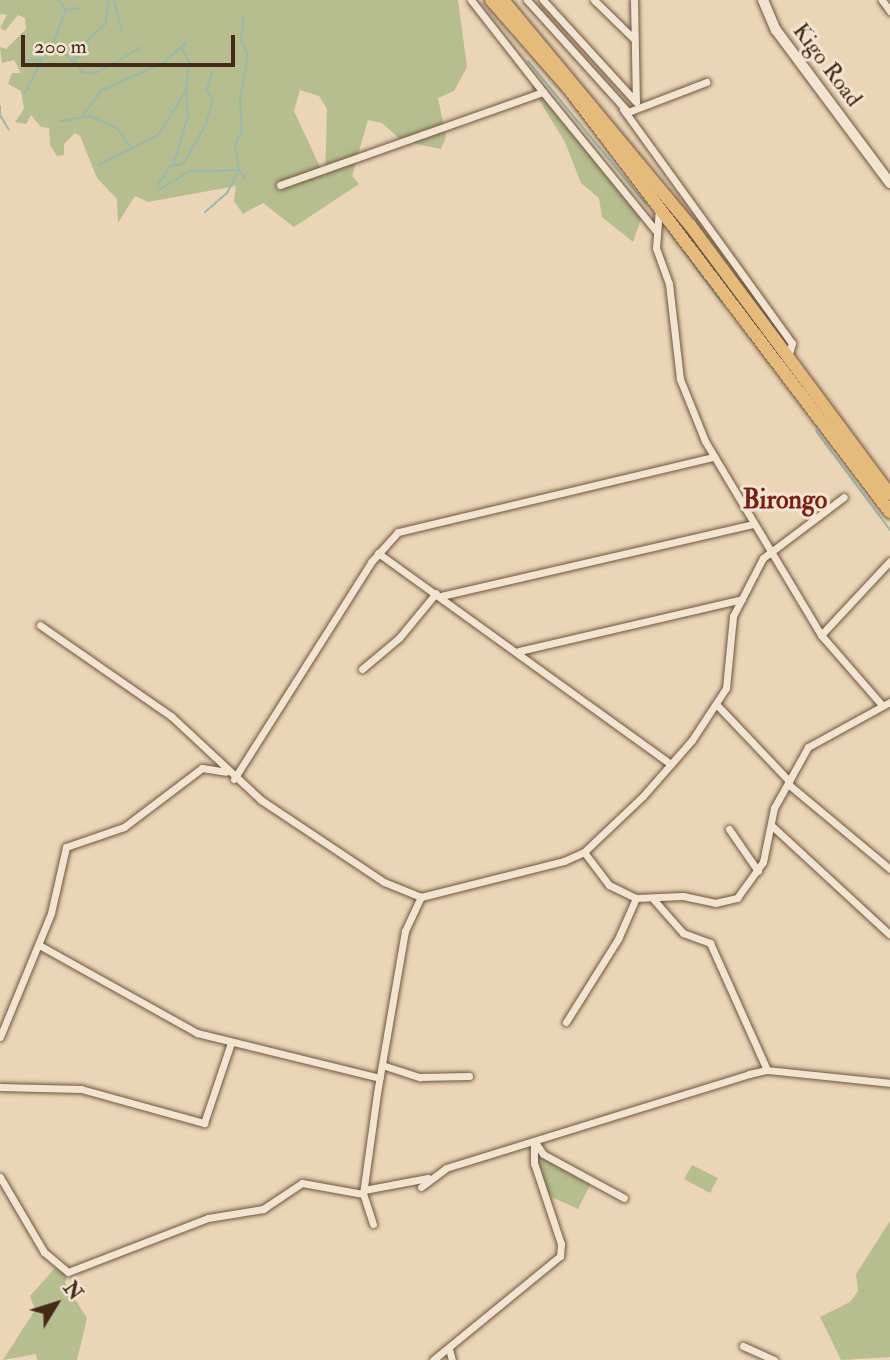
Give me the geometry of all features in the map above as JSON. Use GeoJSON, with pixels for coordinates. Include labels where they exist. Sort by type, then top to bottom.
{"type":"FeatureCollection","features":[{"type":"Feature","properties":{"kind":"highway"},"geometry":{"type":"LineString","coordinates":[[491,0],[659,206],[890,512]]}},
{"type":"Feature","properties":{"kind":"highway"},"geometry":{"type":"LineString","coordinates":[[503,0],[605,118],[890,495]]}},
{"type":"Feature","properties":{"kind":"street"},"geometry":{"type":"LineString","coordinates":[[471,0],[656,231]]}},
{"type":"Feature","properties":{"kind":"street"},"geometry":{"type":"LineString","coordinates":[[527,0],[623,109],[792,343],[788,357]]}},
{"type":"Feature","properties":{"kind":"street"},"geometry":{"type":"LineString","coordinates":[[543,0],[636,105]]}},
{"type":"Feature","properties":{"kind":"street"},"geometry":{"type":"LineString","coordinates":[[594,0],[634,39]]}},
{"type":"Feature","properties":{"kind":"street"},"geometry":{"type":"LineString","coordinates":[[634,0],[639,132]]}},
{"type":"Feature","properties":{"kind":"street","name":"Kigo Road"},"geometry":{"type":"LineString","coordinates":[[763,0],[776,30],[890,183]]}},
{"type":"Feature","properties":{"kind":"street"},"geometry":{"type":"LineString","coordinates":[[882,0],[890,11]]}},
{"type":"Feature","properties":{"kind":"street"},"geometry":{"type":"LineString","coordinates":[[623,109],[706,82]]}},
{"type":"Feature","properties":{"kind":"street"},"geometry":{"type":"LineString","coordinates":[[279,185],[543,92]]}},
{"type":"Feature","properties":{"kind":"street"},"geometry":{"type":"LineString","coordinates":[[659,206],[656,231],[669,285],[680,379],[713,457],[772,550],[821,635],[881,704]]}},
{"type":"Feature","properties":{"kind":"street"},"geometry":{"type":"LineString","coordinates":[[656,231],[675,227]]}},
{"type":"Feature","properties":{"kind":"street"},"geometry":{"type":"LineString","coordinates":[[234,779],[378,553],[398,532],[713,457]]}},
{"type":"Feature","properties":{"kind":"street"},"geometry":{"type":"LineString","coordinates":[[40,625],[158,705],[234,779],[384,882],[421,897],[550,867],[584,852],[671,764],[717,705],[730,675],[733,616],[772,550],[844,497]]}},
{"type":"Feature","properties":{"kind":"street"},"geometry":{"type":"LineString","coordinates":[[362,669],[399,638],[438,595],[754,524]]}},
{"type":"Feature","properties":{"kind":"street"},"geometry":{"type":"LineString","coordinates":[[378,553],[519,651],[671,764]]}},
{"type":"Feature","properties":{"kind":"street"},"geometry":{"type":"LineString","coordinates":[[821,635],[890,561]]}},
{"type":"Feature","properties":{"kind":"street"},"geometry":{"type":"LineString","coordinates":[[519,651],[743,599]]}},
{"type":"Feature","properties":{"kind":"street"},"geometry":{"type":"LineString","coordinates":[[584,852],[609,886],[636,898],[654,900],[683,896],[729,901],[742,894],[758,871],[771,825],[788,782],[814,742],[881,704],[890,702]]}},
{"type":"Feature","properties":{"kind":"street"},"geometry":{"type":"LineString","coordinates":[[717,705],[788,782],[890,869]]}},
{"type":"Feature","properties":{"kind":"street"},"geometry":{"type":"LineString","coordinates":[[0,1037],[39,945],[62,880],[66,847],[124,827],[202,768],[226,772]]}},
{"type":"Feature","properties":{"kind":"street"},"geometry":{"type":"LineString","coordinates":[[771,825],[889,934]]}},
{"type":"Feature","properties":{"kind":"street"},"geometry":{"type":"LineString","coordinates":[[729,829],[758,871]]}},
{"type":"Feature","properties":{"kind":"street"},"geometry":{"type":"LineString","coordinates":[[373,1224],[364,1192],[380,1078],[405,931],[421,897]]}},
{"type":"Feature","properties":{"kind":"street"},"geometry":{"type":"LineString","coordinates":[[566,1022],[618,939],[636,898]]}},
{"type":"Feature","properties":{"kind":"street"},"geometry":{"type":"LineString","coordinates":[[654,900],[683,933],[710,943],[767,1070]]}},
{"type":"Feature","properties":{"kind":"street"},"geometry":{"type":"LineString","coordinates":[[39,945],[197,1033],[380,1078]]}},
{"type":"Feature","properties":{"kind":"street"},"geometry":{"type":"LineString","coordinates":[[0,1087],[81,1089],[204,1123],[210,1118],[230,1043]]}},
{"type":"Feature","properties":{"kind":"street"},"geometry":{"type":"LineString","coordinates":[[382,1065],[420,1077],[470,1076]]}},
{"type":"Feature","properties":{"kind":"street"},"geometry":{"type":"LineString","coordinates":[[0,1177],[44,1252],[68,1272],[208,1218],[262,1209],[302,1183],[364,1192],[428,1178],[534,1141],[767,1070],[890,1083]]}},
{"type":"Feature","properties":{"kind":"street"},"geometry":{"type":"LineString","coordinates":[[534,1141],[543,1154],[624,1198]]}},
{"type":"Feature","properties":{"kind":"street"},"geometry":{"type":"LineString","coordinates":[[432,1360],[449,1349],[560,1256],[561,1244],[538,1181],[534,1141]]}},
{"type":"Feature","properties":{"kind":"street"},"geometry":{"type":"LineString","coordinates":[[421,1187],[428,1178]]}},
{"type":"Feature","properties":{"kind":"street"},"geometry":{"type":"LineString","coordinates":[[743,1346],[774,1360]]}},
{"type":"Feature","properties":{"kind":"street"},"geometry":{"type":"LineString","coordinates":[[449,1349],[452,1360]]}},
{"type":"Feature","properties":{"kind":"green space"},"geometry":{"type":"Polygon","coordinates":[[[0,0],[458,0],[467,67],[454,91],[438,98],[446,137],[441,149],[402,141],[382,123],[368,120],[352,176],[359,184],[294,227],[263,203],[243,214],[234,201],[236,186],[148,202],[135,196],[118,223],[117,199],[97,178],[80,136],[75,133],[64,144],[64,155],[57,156],[50,145],[49,128],[41,127],[31,115],[26,124],[15,122],[24,109],[21,91],[8,84],[12,73],[21,73],[14,60],[2,63],[0,47],[6,49],[26,29],[25,18],[18,15],[5,31],[0,28],[7,15],[0,14],[0,0]],[[300,90],[294,111],[325,178],[327,109],[319,96],[300,90]]]}},
{"type":"Feature","properties":{"kind":"green space"},"geometry":{"type":"Polygon","coordinates":[[[535,83],[641,219],[633,242],[602,217],[599,198],[581,183],[565,142],[531,87],[535,83]]]}},
{"type":"Feature","properties":{"kind":"green space"},"geometry":{"type":"Polygon","coordinates":[[[536,1149],[591,1183],[578,1209],[543,1193],[536,1149]]]}},
{"type":"Feature","properties":{"kind":"green space"},"geometry":{"type":"Polygon","coordinates":[[[692,1165],[718,1178],[710,1193],[684,1179],[692,1165]]]}},
{"type":"Feature","properties":{"kind":"green space"},"geometry":{"type":"Polygon","coordinates":[[[890,1221],[890,1357],[841,1360],[820,1317],[850,1302],[858,1291],[856,1274],[890,1221]]]}},
{"type":"Feature","properties":{"kind":"green space"},"geometry":{"type":"Polygon","coordinates":[[[55,1268],[67,1275],[65,1283],[87,1318],[77,1360],[37,1360],[36,1354],[3,1360],[35,1310],[30,1296],[55,1268]]]}},
{"type":"Feature","properties":{"kind":"waterway"},"geometry":{"type":"LineString","coordinates":[[59,0],[66,10],[80,8]]}},
{"type":"Feature","properties":{"kind":"waterway"},"geometry":{"type":"LineString","coordinates":[[49,52],[62,49],[72,61],[88,50],[87,41],[106,23],[108,0]]}},
{"type":"Feature","properties":{"kind":"waterway"},"geometry":{"type":"LineString","coordinates":[[114,0],[122,31]]}},
{"type":"Feature","properties":{"kind":"waterway"},"geometry":{"type":"LineString","coordinates":[[20,55],[27,61],[47,58],[66,10]]}},
{"type":"Feature","properties":{"kind":"waterway"},"geometry":{"type":"LineString","coordinates":[[205,212],[227,193],[239,170],[235,146],[242,130],[240,101],[248,55],[241,40],[244,17]]}},
{"type":"Feature","properties":{"kind":"waterway"},"geometry":{"type":"LineString","coordinates":[[83,115],[102,90],[163,63],[185,43]]}},
{"type":"Feature","properties":{"kind":"waterway"},"geometry":{"type":"LineString","coordinates":[[99,165],[158,135],[186,91],[189,62],[181,46]]}},
{"type":"Feature","properties":{"kind":"waterway"},"geometry":{"type":"LineString","coordinates":[[74,59],[81,71],[94,74],[142,47]]}},
{"type":"Feature","properties":{"kind":"waterway"},"geometry":{"type":"LineString","coordinates":[[25,93],[41,61]]}},
{"type":"Feature","properties":{"kind":"waterway"},"geometry":{"type":"LineString","coordinates":[[528,61],[646,204]]}},
{"type":"Feature","properties":{"kind":"waterway"},"geometry":{"type":"LineString","coordinates":[[157,186],[170,166],[183,164],[206,124],[213,100],[207,90],[212,73]]}},
{"type":"Feature","properties":{"kind":"waterway"},"geometry":{"type":"LineString","coordinates":[[173,166],[188,116],[186,92]]}},
{"type":"Feature","properties":{"kind":"waterway"},"geometry":{"type":"LineString","coordinates":[[0,106],[0,113]]}},
{"type":"Feature","properties":{"kind":"waterway"},"geometry":{"type":"LineString","coordinates":[[0,115],[9,130]]}},
{"type":"Feature","properties":{"kind":"waterway"},"geometry":{"type":"LineString","coordinates":[[61,121],[89,116],[117,128],[133,150]]}},
{"type":"Feature","properties":{"kind":"waterway"},"geometry":{"type":"LineString","coordinates":[[159,190],[190,171],[239,170],[246,179]]}},
{"type":"Feature","properties":{"kind":"waterway"},"geometry":{"type":"LineString","coordinates":[[669,231],[722,302]]}},
{"type":"Feature","properties":{"kind":"waterway"},"geometry":{"type":"LineString","coordinates":[[816,431],[890,530]]}},
{"type":"Feature","properties":{"kind":"district","name":"Birongo"},"geometry":{"type":"Point","coordinates":[785,501]}}]}
